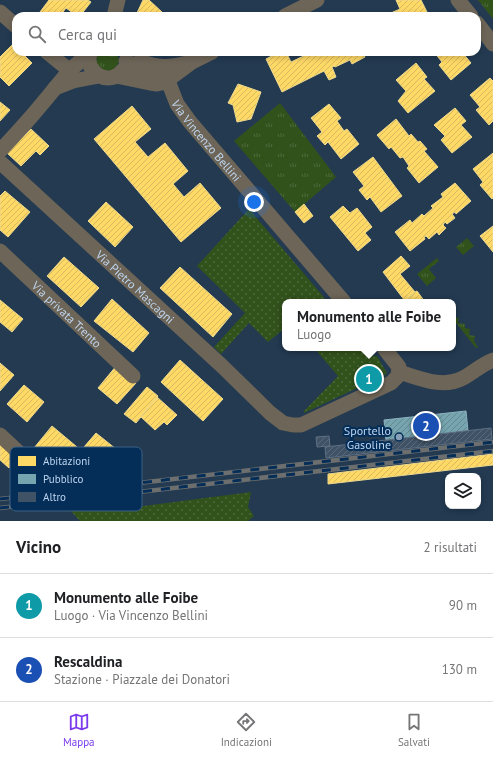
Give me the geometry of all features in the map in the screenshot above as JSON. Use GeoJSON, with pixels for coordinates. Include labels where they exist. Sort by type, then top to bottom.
{"type":"FeatureCollection","features":[{"type":"Feature","properties":{"kind":"street"},"geometry":{"type":"LineString","coordinates":[[115,12],[118,0]]}},
{"type":"Feature","properties":{"kind":"street"},"geometry":{"type":"LineString","coordinates":[[293,12],[318,0]]}},
{"type":"Feature","properties":{"kind":"street"},"geometry":{"type":"LineString","coordinates":[[458,0],[468,12]]}},
{"type":"Feature","properties":{"kind":"street"},"geometry":{"type":"LineString","coordinates":[[0,12],[12,22]]}},
{"type":"Feature","properties":{"kind":"street"},"geometry":{"type":"LineString","coordinates":[[481,28],[493,44]]}},
{"type":"Feature","properties":{"kind":"street"},"geometry":{"type":"LineString","coordinates":[[52,56],[66,67]]}},
{"type":"Feature","properties":{"kind":"street"},"geometry":{"type":"LineString","coordinates":[[0,151],[56,88],[66,67],[86,56]]}},
{"type":"Feature","properties":{"kind":"street"},"geometry":{"type":"LineString","coordinates":[[90,56],[90,66],[99,76],[104,78],[116,76],[157,84],[165,82],[192,62],[204,56]]}},
{"type":"Feature","properties":{"kind":"street"},"geometry":{"type":"LineString","coordinates":[[126,56],[154,66],[165,68],[192,62]]}},
{"type":"Feature","properties":{"kind":"street"},"geometry":{"type":"LineString","coordinates":[[116,76],[121,72],[126,56]]}},
{"type":"Feature","properties":{"kind":"street"},"geometry":{"type":"LineString","coordinates":[[126,56],[165,82]]}},
{"type":"Feature","properties":{"kind":"street"},"geometry":{"type":"LineString","coordinates":[[56,88],[73,81],[99,76]]}},
{"type":"Feature","properties":{"kind":"street","name":"Via Vincenzo Bellini"},"geometry":{"type":"LineString","coordinates":[[165,82],[170,86],[177,104],[190,122],[341,299]]}},
{"type":"Feature","properties":{"kind":"street","name":"Via Pietro Mascagni"},"geometry":{"type":"LineString","coordinates":[[0,162],[222,366],[270,413],[283,423],[301,425],[391,382],[400,372]]}},
{"type":"Feature","properties":{"kind":"street","name":"Via privata Trento"},"geometry":{"type":"LineString","coordinates":[[0,251],[134,376]]}},
{"type":"Feature","properties":{"kind":"street"},"geometry":{"type":"LineString","coordinates":[[386,351],[399,367],[400,372],[436,383],[449,383],[462,379],[492,360]]}},
{"type":"Feature","properties":{"kind":"street"},"geometry":{"type":"LineString","coordinates":[[0,435],[13,447]]}},
{"type":"Feature","properties":{"kind":"green space"},"geometry":{"type":"Polygon","coordinates":[[[478,0],[493,0],[493,19],[478,0]]]}},
{"type":"Feature","properties":{"kind":"green space"},"geometry":{"type":"Polygon","coordinates":[[[98,56],[118,56],[119,60],[117,66],[113,69],[103,70],[97,63],[98,56]]]}},
{"type":"Feature","properties":{"kind":"green space"},"geometry":{"type":"Polygon","coordinates":[[[280,103],[336,177],[295,212],[234,141],[280,103]]]}},
{"type":"Feature","properties":{"kind":"green space"},"geometry":{"type":"Polygon","coordinates":[[[249,209],[325,299],[282,299],[282,330],[268,342],[249,323],[221,354],[214,347],[245,313],[197,266],[249,209]]]}},
{"type":"Feature","properties":{"kind":"green space"},"geometry":{"type":"Polygon","coordinates":[[[467,238],[474,246],[463,255],[456,247],[467,238]]]}},
{"type":"Feature","properties":{"kind":"green space"},"geometry":{"type":"Polygon","coordinates":[[[437,258],[439,261],[429,269],[436,278],[427,286],[417,274],[437,258]]]}},
{"type":"Feature","properties":{"kind":"green space"},"geometry":{"type":"Polygon","coordinates":[[[456,318],[459,318],[458,323],[465,324],[465,328],[470,329],[469,335],[475,336],[474,341],[478,347],[476,348],[456,323],[456,318]]]}},
{"type":"Feature","properties":{"kind":"green space"},"geometry":{"type":"Polygon","coordinates":[[[317,351],[370,351],[374,356],[377,356],[387,373],[304,413],[304,411],[338,376],[317,351]]]}},
{"type":"Feature","properties":{"kind":"green space"},"geometry":{"type":"Polygon","coordinates":[[[251,492],[248,507],[254,516],[248,521],[80,521],[71,511],[142,511],[142,506],[251,492]]]}},
{"type":"Feature","properties":{"kind":"building: Abitazioni"},"geometry":{"type":"Polygon","coordinates":[[[49,0],[88,0],[91,2],[83,12],[72,12],[66,8],[63,12],[40,12],[49,0]]]}},
{"type":"Feature","properties":{"kind":"building: Abitazioni"},"geometry":{"type":"Polygon","coordinates":[[[143,0],[149,0],[162,12],[137,12],[143,0]]]}},
{"type":"Feature","properties":{"kind":"building: Abitazioni"},"geometry":{"type":"Polygon","coordinates":[[[396,0],[421,0],[427,12],[393,12],[400,9],[396,0]]]}},
{"type":"Feature","properties":{"kind":"building: Abitazioni"},"geometry":{"type":"Polygon","coordinates":[[[12,45],[12,56],[25,56],[32,63],[9,86],[0,77],[0,57],[12,45]]]}},
{"type":"Feature","properties":{"kind":"building: Abitazioni"},"geometry":{"type":"Polygon","coordinates":[[[272,56],[288,56],[291,62],[304,56],[365,57],[352,64],[350,60],[332,67],[336,77],[329,80],[324,71],[282,92],[266,59],[272,56]]]}},
{"type":"Feature","properties":{"kind":"building: Abitazioni"},"geometry":{"type":"Polygon","coordinates":[[[437,56],[465,56],[471,63],[451,80],[439,65],[442,62],[437,56]]]}},
{"type":"Feature","properties":{"kind":"building: Abitazioni"},"geometry":{"type":"Polygon","coordinates":[[[416,63],[427,77],[424,79],[435,91],[408,113],[398,101],[406,91],[396,80],[416,63]]]}},
{"type":"Feature","properties":{"kind":"building: Abitazioni"},"geometry":{"type":"Polygon","coordinates":[[[490,78],[493,81],[493,121],[489,125],[476,110],[480,107],[470,95],[490,78]]]}},
{"type":"Feature","properties":{"kind":"building: Abitazioni"},"geometry":{"type":"Polygon","coordinates":[[[238,84],[261,92],[251,119],[237,122],[233,105],[228,103],[238,84]]]}},
{"type":"Feature","properties":{"kind":"building: Abitazioni"},"geometry":{"type":"Polygon","coordinates":[[[0,102],[10,110],[0,121],[0,102]]]}},
{"type":"Feature","properties":{"kind":"building: Abitazioni"},"geometry":{"type":"Polygon","coordinates":[[[329,104],[341,118],[337,121],[344,131],[347,129],[359,144],[341,159],[328,142],[325,145],[317,136],[322,132],[311,118],[329,104]]]}},
{"type":"Feature","properties":{"kind":"building: Abitazioni"},"geometry":{"type":"Polygon","coordinates":[[[132,106],[151,129],[135,142],[148,157],[165,143],[188,171],[173,184],[184,197],[200,183],[221,208],[181,242],[94,139],[132,106]]]}},
{"type":"Feature","properties":{"kind":"building: Abitazioni"},"geometry":{"type":"Polygon","coordinates":[[[455,108],[466,121],[461,125],[472,137],[452,153],[441,140],[445,136],[434,125],[455,108]]]}},
{"type":"Feature","properties":{"kind":"building: Abitazioni"},"geometry":{"type":"Polygon","coordinates":[[[396,119],[409,136],[411,134],[427,149],[424,151],[438,167],[419,183],[407,168],[409,166],[403,157],[400,158],[391,147],[389,149],[377,135],[396,119]]]}},
{"type":"Feature","properties":{"kind":"building: Abitazioni"},"geometry":{"type":"Polygon","coordinates":[[[31,129],[49,146],[40,155],[36,151],[21,166],[7,153],[31,129]]]}},
{"type":"Feature","properties":{"kind":"building: Abitazioni"},"geometry":{"type":"Polygon","coordinates":[[[493,153],[492,199],[480,185],[483,182],[473,169],[493,153]]]}},
{"type":"Feature","properties":{"kind":"building: Abitazioni"},"geometry":{"type":"Polygon","coordinates":[[[373,157],[402,196],[381,212],[370,197],[367,200],[359,190],[364,186],[353,172],[373,157]]]}},
{"type":"Feature","properties":{"kind":"building: Abitazioni"},"geometry":{"type":"Polygon","coordinates":[[[455,183],[471,201],[456,214],[455,212],[452,214],[455,218],[447,224],[445,222],[443,225],[446,228],[439,235],[437,232],[429,239],[426,236],[424,237],[425,239],[410,251],[395,232],[410,220],[412,223],[422,214],[424,216],[433,208],[431,206],[443,197],[441,194],[455,183]]]}},
{"type":"Feature","properties":{"kind":"building: Abitazioni"},"geometry":{"type":"Polygon","coordinates":[[[5,191],[30,212],[8,237],[0,230],[0,196],[5,191]]]}},
{"type":"Feature","properties":{"kind":"building: Abitazioni"},"geometry":{"type":"Polygon","coordinates":[[[106,202],[133,227],[115,247],[88,221],[106,202]]]}},
{"type":"Feature","properties":{"kind":"building: Abitazioni"},"geometry":{"type":"Polygon","coordinates":[[[304,204],[313,216],[304,223],[295,212],[304,204]]]}},
{"type":"Feature","properties":{"kind":"building: Abitazioni"},"geometry":{"type":"Polygon","coordinates":[[[343,206],[350,213],[357,208],[372,227],[365,233],[371,240],[358,251],[330,217],[343,206]]]}},
{"type":"Feature","properties":{"kind":"building: Abitazioni"},"geometry":{"type":"Polygon","coordinates":[[[493,226],[493,252],[480,236],[493,226]]]}},
{"type":"Feature","properties":{"kind":"building: Abitazioni"},"geometry":{"type":"Polygon","coordinates":[[[401,256],[410,266],[400,274],[415,292],[407,299],[403,299],[383,272],[401,256]]]}},
{"type":"Feature","properties":{"kind":"building: Abitazioni"},"geometry":{"type":"Polygon","coordinates":[[[64,257],[99,288],[81,307],[47,276],[64,257]]]}},
{"type":"Feature","properties":{"kind":"building: Abitazioni"},"geometry":{"type":"Polygon","coordinates":[[[180,267],[232,314],[213,337],[160,288],[180,267]]]}},
{"type":"Feature","properties":{"kind":"building: Abitazioni"},"geometry":{"type":"Polygon","coordinates":[[[417,291],[423,299],[407,299],[417,291]]]}},
{"type":"Feature","properties":{"kind":"building: Abitazioni"},"geometry":{"type":"Polygon","coordinates":[[[112,299],[149,333],[133,352],[94,321],[112,299]]]}},
{"type":"Feature","properties":{"kind":"building: Abitazioni"},"geometry":{"type":"Polygon","coordinates":[[[0,300],[23,319],[12,332],[0,322],[0,300]]]}},
{"type":"Feature","properties":{"kind":"building: Abitazioni"},"geometry":{"type":"Polygon","coordinates":[[[180,360],[223,399],[203,421],[161,382],[180,360]]]}},
{"type":"Feature","properties":{"kind":"building: Abitazioni"},"geometry":{"type":"Polygon","coordinates":[[[0,363],[14,375],[0,391],[0,363]]]}},
{"type":"Feature","properties":{"kind":"building: Abitazioni"},"geometry":{"type":"Polygon","coordinates":[[[117,365],[136,383],[117,404],[98,388],[117,365]]]}},
{"type":"Feature","properties":{"kind":"building: Abitazioni"},"geometry":{"type":"Polygon","coordinates":[[[24,385],[44,402],[27,422],[7,404],[24,385]]]}},
{"type":"Feature","properties":{"kind":"building: Abitazioni"},"geometry":{"type":"Polygon","coordinates":[[[147,387],[158,396],[136,423],[124,414],[147,387]]]}},
{"type":"Feature","properties":{"kind":"building: Abitazioni"},"geometry":{"type":"Polygon","coordinates":[[[157,397],[177,415],[167,425],[164,422],[155,430],[141,417],[157,397]]]}},
{"type":"Feature","properties":{"kind":"building: Abitazioni"},"geometry":{"type":"Polygon","coordinates":[[[52,426],[77,447],[35,447],[52,426]]]}},
{"type":"Feature","properties":{"kind":"building: Abitazioni"},"geometry":{"type":"Polygon","coordinates":[[[96,433],[114,447],[84,447],[96,433]]]}},
{"type":"Feature","properties":{"kind":"building: Abitazioni"},"geometry":{"type":"Polygon","coordinates":[[[0,437],[11,447],[10,467],[9,468],[0,460],[0,437]]]}},
{"type":"Feature","properties":{"kind":"building: Abitazioni"},"geometry":{"type":"Polygon","coordinates":[[[493,454],[493,465],[328,484],[328,474],[493,454]]]}},
{"type":"Feature","properties":{"kind":"building: Pubblico"},"geometry":{"type":"Polygon","coordinates":[[[466,411],[468,431],[386,440],[384,420],[466,411]]]}},
{"type":"Feature","properties":{"kind":"building: Altro"},"geometry":{"type":"Polygon","coordinates":[[[491,428],[492,439],[326,458],[325,447],[491,428]]]}},
{"type":"Feature","properties":{"kind":"building: Altro"},"geometry":{"type":"Polygon","coordinates":[[[329,436],[330,446],[317,447],[316,437],[329,436]]]}},
{"type":"Feature","properties":{"kind":"railway"},"geometry":{"type":"LineString","coordinates":[[142,483],[493,442]]}},
{"type":"Feature","properties":{"kind":"railway"},"geometry":{"type":"LineString","coordinates":[[142,492],[493,451]]}},
{"type":"Feature","properties":{"kind":"railway"},"geometry":{"type":"LineString","coordinates":[[0,499],[10,498]]}},
{"type":"Feature","properties":{"kind":"railway"},"geometry":{"type":"LineString","coordinates":[[0,508],[10,507]]}},
{"type":"Feature","properties":{"kind":"place","name":"Monumento alle Foibe"},"geometry":{"type":"Point","coordinates":[369,379]}},
{"type":"Feature","properties":{"kind":"place","name":"Rescaldina"},"geometry":{"type":"Point","coordinates":[426,426]}},
{"type":"Feature","properties":{"kind":"place","name":"Sportello Gasoline"},"geometry":{"type":"Point","coordinates":[399,437]}}]}
